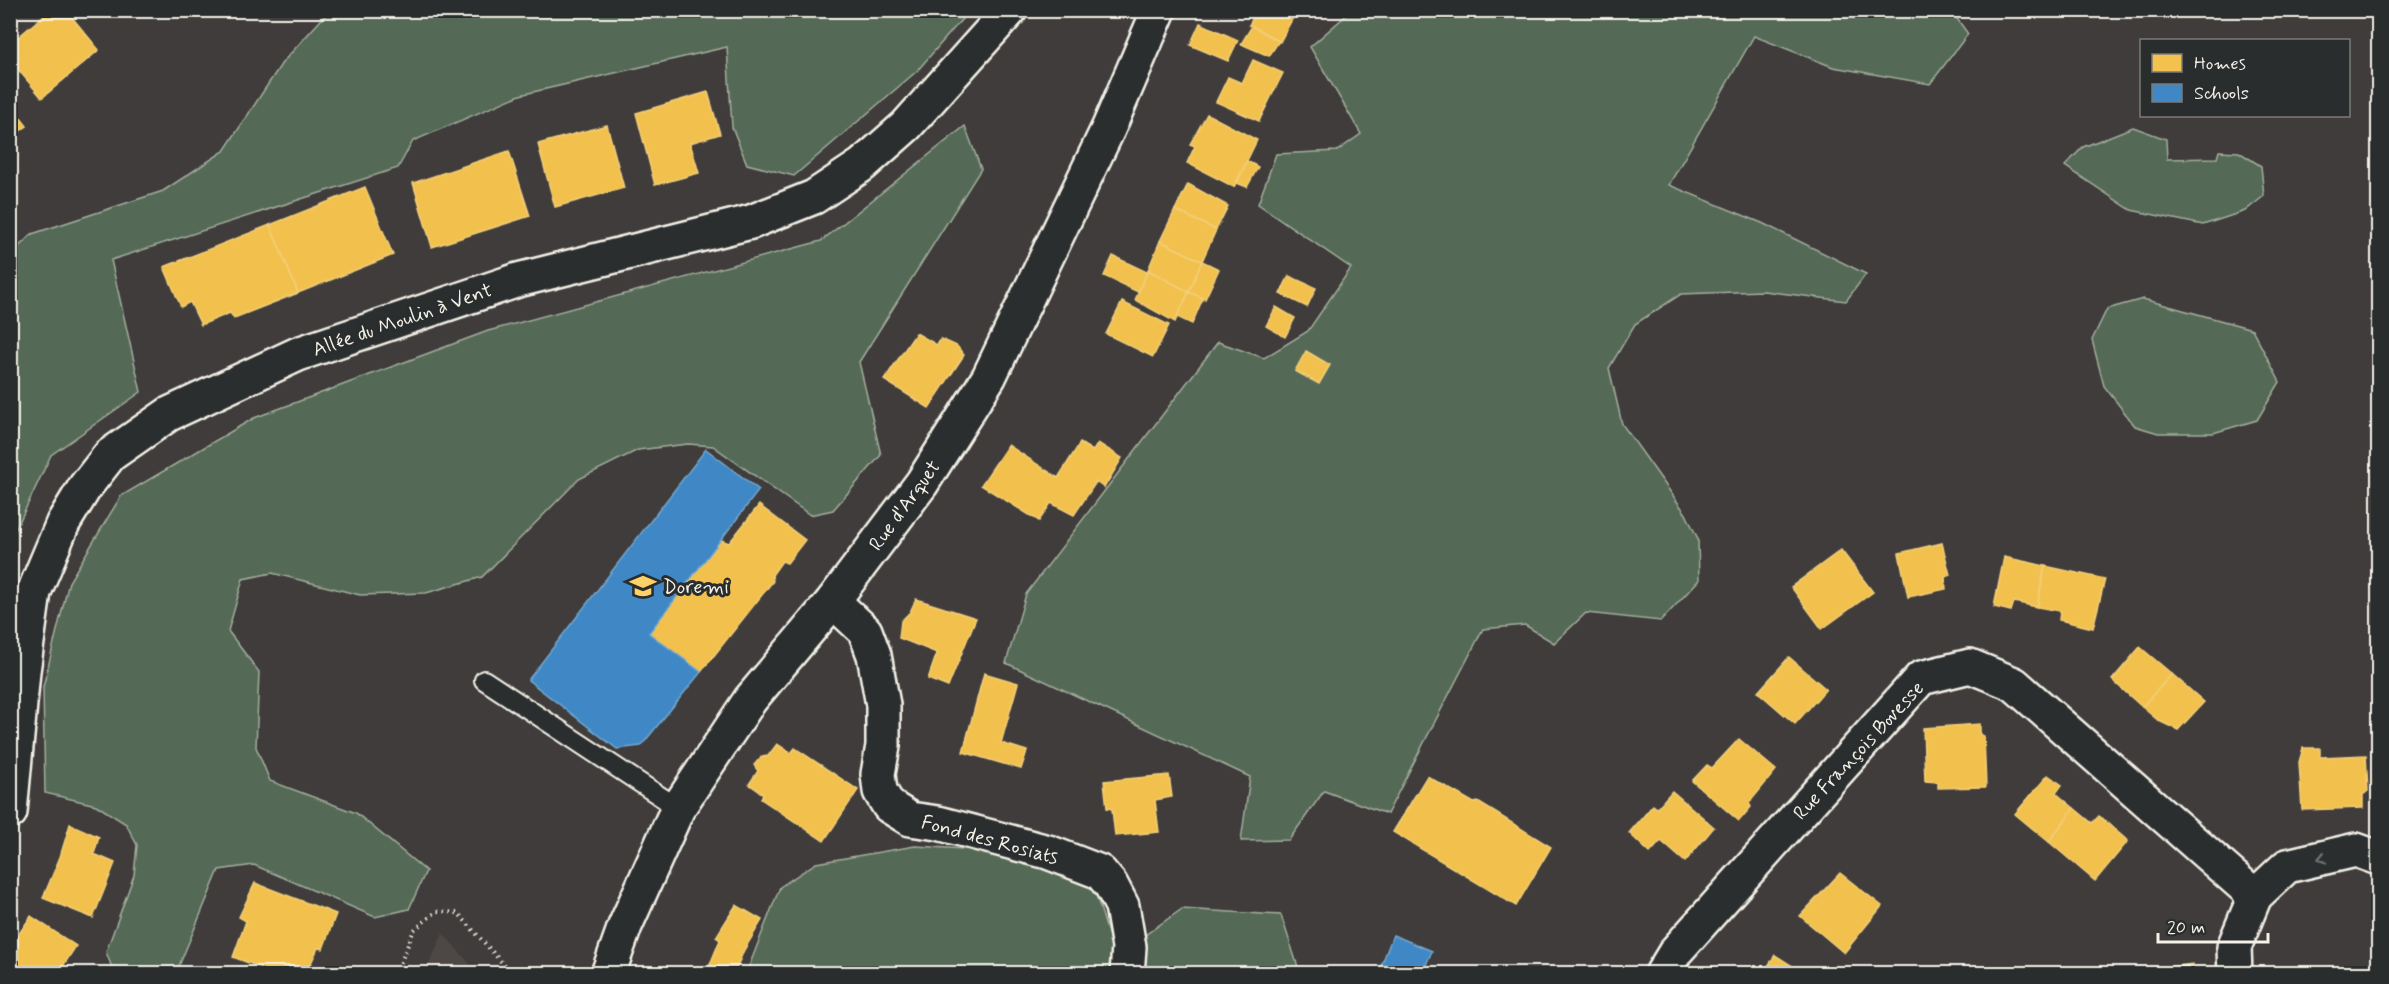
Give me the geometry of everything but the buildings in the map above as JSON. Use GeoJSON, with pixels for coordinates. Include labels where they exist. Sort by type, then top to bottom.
{"type":"FeatureCollection","features":[{"type":"Feature","properties":{"kind":"street","name":"Allée du Moulin à Vent"},"geometry":{"type":"LineString","coordinates":[[10,812],[23,670],[34,592],[63,523],[85,487],[110,455],[169,414],[298,354],[518,280],[751,222],[814,197],[862,165],[906,126],[1010,10]]}},
{"type":"Feature","properties":{"kind":"street","name":"Rue d'Arquet"},"geometry":{"type":"LineString","coordinates":[[608,974],[625,926],[678,808],[750,700],[833,601],[922,483],[989,377],[1109,127],[1159,10]]}},
{"type":"Feature","properties":{"kind":"street","name":"Fond des Rosiats"},"geometry":{"type":"LineString","coordinates":[[833,601],[865,630],[874,655],[883,705],[883,746],[878,774],[880,791],[889,806],[910,819],[938,823],[1048,852],[1100,872],[1111,885],[1122,906],[1129,947],[1127,974]]}},
{"type":"Feature","properties":{"kind":"street","name":"Rue François Bovesse"},"geometry":{"type":"LineString","coordinates":[[1662,974],[1676,951],[1921,678],[1970,666],[2014,684],[2255,896]]}},
{"type":"Feature","properties":{"kind":"street"},"geometry":{"type":"LineString","coordinates":[[2235,974],[2234,947],[2255,896],[2287,866],[2356,850],[2379,858]]}},
{"type":"Feature","properties":{"kind":"lane"},"geometry":{"type":"LineString","coordinates":[[484,680],[678,808]]}},
{"type":"Feature","properties":{"kind":"path"},"geometry":{"type":"LineString","coordinates":[[396,974],[414,930],[437,912],[458,913],[512,974]]}},
{"type":"Feature","properties":{"kind":"shaded area"},"geometry":{"type":"Polygon","coordinates":[[[443,933],[478,973],[425,973],[443,933]]]}},
{"type":"Feature","properties":{"kind":"green space"},"geometry":{"type":"Polygon","coordinates":[[[1951,10],[1968,34],[1930,84],[1833,67],[1754,36],[1669,185],[1762,223],[1866,274],[1846,301],[1763,291],[1681,294],[1635,324],[1609,368],[1622,424],[1686,514],[1698,539],[1699,580],[1661,621],[1586,613],[1554,643],[1525,625],[1483,629],[1387,814],[1324,791],[1289,840],[1241,841],[1250,777],[1006,663],[1026,594],[1218,342],[1264,358],[1308,331],[1351,268],[1258,204],[1276,154],[1337,151],[1361,134],[1310,47],[1351,11],[1951,10]]]}},
{"type":"Feature","properties":{"kind":"green space"},"geometry":{"type":"Polygon","coordinates":[[[329,11],[969,11],[917,71],[794,176],[747,164],[732,127],[727,47],[520,95],[413,141],[398,168],[111,260],[141,392],[51,455],[15,531],[11,550],[11,254],[32,234],[163,191],[224,151],[282,63],[329,11]]]}},
{"type":"Feature","properties":{"kind":"green space"},"geometry":{"type":"Polygon","coordinates":[[[965,126],[981,169],[859,362],[881,455],[833,510],[810,515],[713,446],[688,444],[638,450],[579,479],[482,577],[426,593],[360,595],[272,573],[243,579],[228,631],[259,672],[256,747],[270,781],[356,813],[426,871],[409,909],[375,917],[254,865],[219,870],[176,973],[114,973],[106,952],[134,875],[137,845],[126,824],[96,805],[45,793],[43,687],[69,582],[121,496],[254,418],[488,331],[821,241],[965,126]]]}},
{"type":"Feature","properties":{"kind":"green space"},"geometry":{"type":"Polygon","coordinates":[[[2133,127],[2166,139],[2167,159],[2217,158],[2219,151],[2239,152],[2261,166],[2264,196],[2245,211],[2203,225],[2131,210],[2065,166],[2083,147],[2133,127]]]}},
{"type":"Feature","properties":{"kind":"green space"},"geometry":{"type":"Polygon","coordinates":[[[2143,299],[2252,329],[2280,382],[2257,420],[2213,433],[2158,433],[2135,426],[2104,386],[2092,340],[2107,309],[2143,299]]]}},
{"type":"Feature","properties":{"kind":"green space"},"geometry":{"type":"Polygon","coordinates":[[[915,846],[997,851],[1094,888],[1115,956],[1182,909],[1281,915],[1300,973],[746,974],[780,887],[816,863],[915,846]]]}},
{"type":"Feature","properties":{"kind":"place","name":"Doremi"},"geometry":{"type":"Point","coordinates":[643,586]}}]}
